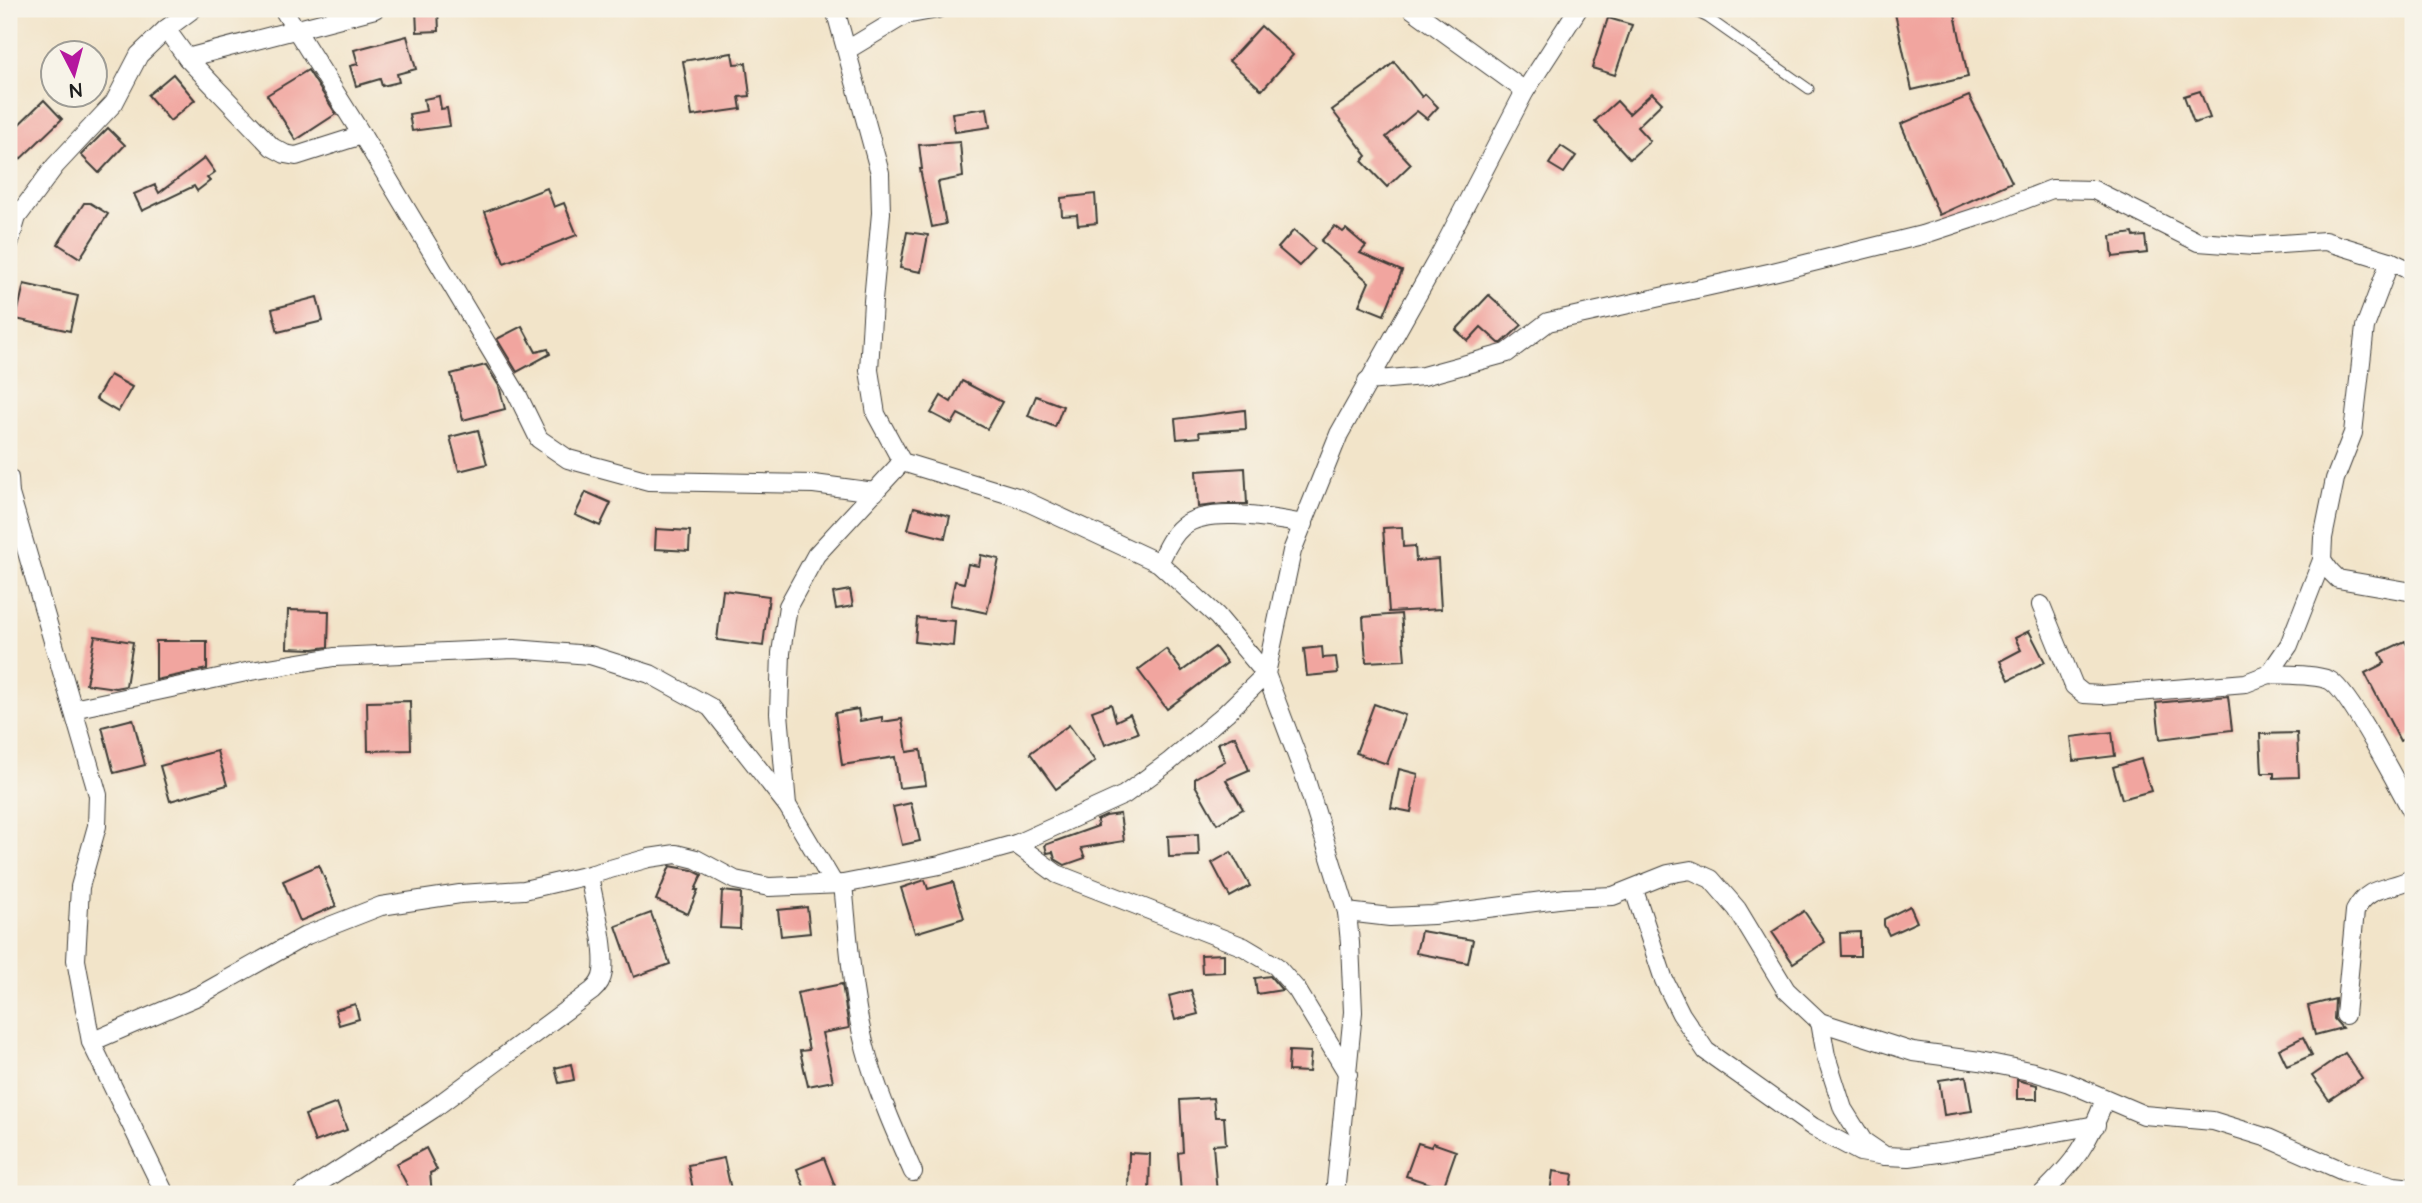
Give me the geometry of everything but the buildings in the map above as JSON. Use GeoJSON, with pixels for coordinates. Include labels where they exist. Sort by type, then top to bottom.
{"type":"FeatureCollection","features":[{"type":"Feature","properties":{"kind":"street"},"geometry":{"type":"LineString","coordinates":[[9,244],[17,217],[55,166],[114,103],[139,55],[166,29],[193,9]]}},
{"type":"Feature","properties":{"kind":"street"},"geometry":{"type":"LineString","coordinates":[[283,9],[517,394],[539,439],[568,459],[649,481],[814,484],[875,492]]}},
{"type":"Feature","properties":{"kind":"street"},"geometry":{"type":"LineString","coordinates":[[187,58],[374,9]]}},
{"type":"Feature","properties":{"kind":"street"},"geometry":{"type":"LineString","coordinates":[[835,9],[880,173],[881,213],[869,370],[876,414],[902,462],[1017,497],[1159,563],[1217,616],[1266,674],[1305,777],[1346,912],[1353,1012],[1335,1194]]}},
{"type":"Feature","properties":{"kind":"street"},"geometry":{"type":"LineString","coordinates":[[847,50],[905,15],[938,9]]}},
{"type":"Feature","properties":{"kind":"street"},"geometry":{"type":"LineString","coordinates":[[1412,9],[1525,91]]}},
{"type":"Feature","properties":{"kind":"street"},"geometry":{"type":"LineString","coordinates":[[91,1042],[200,995],[307,935],[381,906],[460,894],[524,890],[649,858],[676,854],[696,859],[735,880],[769,887],[838,884],[940,865],[1016,844],[1124,794],[1169,762],[1266,674],[1292,551],[1339,434],[1437,260],[1525,91],[1578,9]]}},
{"type":"Feature","properties":{"kind":"street"},"geometry":{"type":"LineString","coordinates":[[166,29],[187,58],[272,147],[296,156],[362,135]]}},
{"type":"Feature","properties":{"kind":"street"},"geometry":{"type":"LineString","coordinates":[[1367,381],[1423,376],[1507,353],[1548,322],[1773,272],[1922,235],[2052,189],[2094,190],[2199,242],[2254,246],[2325,241],[2390,261],[2413,272]]}},
{"type":"Feature","properties":{"kind":"street"},"geometry":{"type":"LineString","coordinates":[[2269,674],[2289,645],[2322,560],[2323,538],[2335,479],[2353,433],[2365,327],[2390,261]]}},
{"type":"Feature","properties":{"kind":"street"},"geometry":{"type":"LineString","coordinates":[[787,805],[779,713],[781,653],[788,606],[816,555],[902,462]]}},
{"type":"Feature","properties":{"kind":"street"},"geometry":{"type":"LineString","coordinates":[[9,478],[10,494],[98,795],[97,826],[80,887],[76,960],[91,1042],[165,1194]]}},
{"type":"Feature","properties":{"kind":"street"},"geometry":{"type":"LineString","coordinates":[[1159,563],[1172,537],[1184,525],[1207,517],[1258,517],[1304,524]]}},
{"type":"Feature","properties":{"kind":"street"},"geometry":{"type":"LineString","coordinates":[[2322,560],[2339,579],[2413,592]]}},
{"type":"Feature","properties":{"kind":"street"},"geometry":{"type":"LineString","coordinates":[[2041,606],[2074,686],[2084,694],[2102,695],[2246,682],[2269,674],[2323,678],[2335,685],[2373,740],[2413,813]]}},
{"type":"Feature","properties":{"kind":"street"},"geometry":{"type":"LineString","coordinates":[[73,709],[251,671],[334,657],[514,649],[590,655],[650,674],[710,707],[787,805],[838,884],[868,1058],[883,1105],[913,1172]]}},
{"type":"Feature","properties":{"kind":"street"},"geometry":{"type":"LineString","coordinates":[[1016,844],[1057,874],[1244,947],[1276,966],[1297,990],[1348,1073]]}},
{"type":"Feature","properties":{"kind":"street"},"geometry":{"type":"LineString","coordinates":[[1346,912],[1390,916],[1433,915],[1566,898],[1613,896],[1634,890],[1668,874],[1690,870],[1711,879],[1737,909],[1786,989],[1820,1022],[1913,1052],[2034,1072],[2069,1083],[2144,1115],[2213,1121],[2268,1138],[2343,1171],[2394,1186],[2413,1188]]}},
{"type":"Feature","properties":{"kind":"street"},"geometry":{"type":"LineString","coordinates":[[302,1194],[433,1109],[599,984],[603,963],[589,875]]}},
{"type":"Feature","properties":{"kind":"street"},"geometry":{"type":"LineString","coordinates":[[2345,1015],[2355,911],[2362,898],[2413,878]]}},
{"type":"Feature","properties":{"kind":"street"},"geometry":{"type":"LineString","coordinates":[[1634,890],[1664,980],[1681,1014],[1706,1051],[1813,1126],[1860,1152],[1909,1157],[2096,1125]]}},
{"type":"Feature","properties":{"kind":"street"},"geometry":{"type":"LineString","coordinates":[[1820,1022],[1826,1056],[1843,1109],[1863,1141],[1885,1156]]}},
{"type":"Feature","properties":{"kind":"street"},"geometry":{"type":"LineString","coordinates":[[2042,1194],[2076,1160],[2096,1125],[2105,1099]]}},
{"type":"Feature","properties":{"kind":"lane"},"geometry":{"type":"LineString","coordinates":[[1690,9],[1708,18],[1809,89]]}}]}
